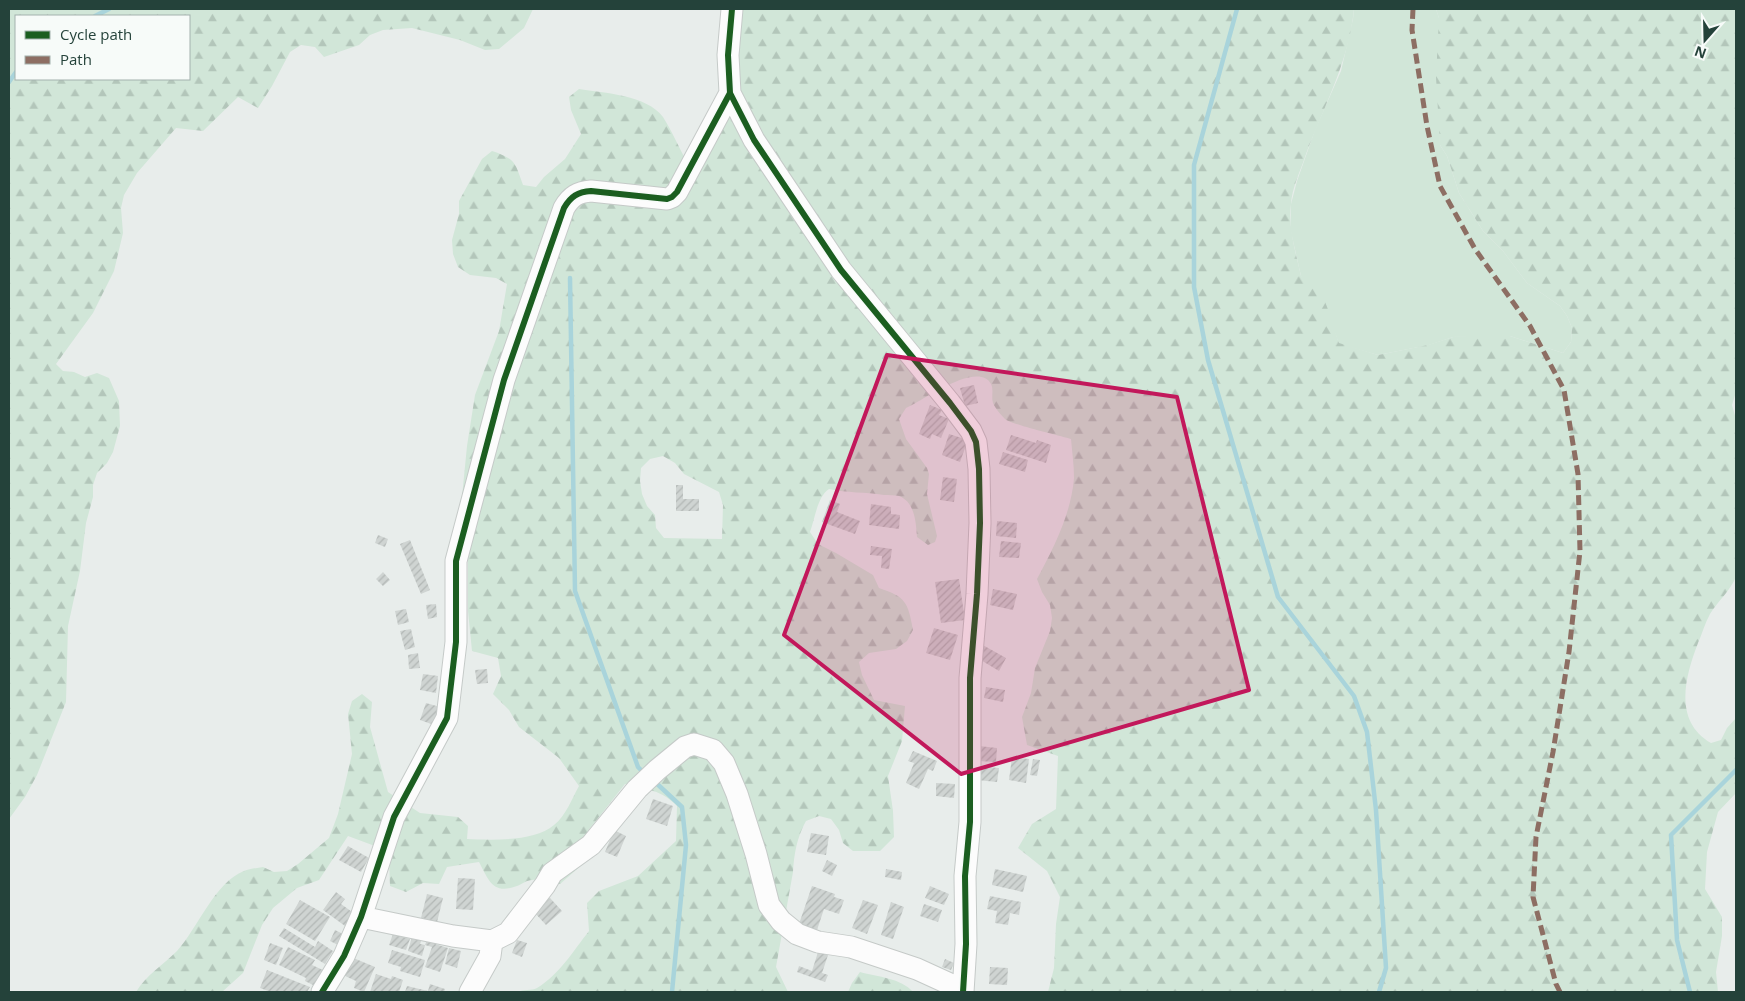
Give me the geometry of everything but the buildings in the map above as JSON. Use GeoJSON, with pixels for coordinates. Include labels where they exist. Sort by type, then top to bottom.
{"type":"FeatureCollection","features":[{"type":"Feature","properties":{"kind":"street"},"geometry":{"type":"LineString","coordinates":[[361,917],[454,936],[492,941],[508,933],[552,873],[591,845],[637,789],[657,770],[685,747],[694,744],[713,750],[724,763],[737,794],[769,905],[780,922],[797,934],[818,942],[850,947],[917,969],[963,991],[966,944],[966,876],[970,822],[970,678],[977,594],[980,523],[979,469],[976,442],[971,431],[950,403],[841,270],[754,140],[730,93],[728,55],[732,9]]}},
{"type":"Feature","properties":{"kind":"street"},"geometry":{"type":"LineString","coordinates":[[322,992],[344,956],[361,917],[394,817],[447,718],[456,642],[456,560],[504,380],[564,208],[570,199],[581,191],[667,199],[672,196],[677,192],[730,93]]}},
{"type":"Feature","properties":{"kind":"street"},"geometry":{"type":"LineString","coordinates":[[470,992],[490,956],[492,941]]}},
{"type":"Feature","properties":{"kind":"highlighted area"},"geometry":{"type":"Polygon","coordinates":[[[887,355],[1177,397],[1249,690],[961,774],[784,635],[887,355]]]}},
{"type":"Feature","properties":{"kind":"green space"},"geometry":{"type":"Polygon","coordinates":[[[9,9],[533,9],[524,28],[499,49],[485,50],[460,40],[412,28],[383,30],[370,35],[359,45],[324,57],[315,47],[301,45],[290,52],[258,108],[238,97],[203,131],[176,128],[137,173],[124,195],[121,208],[123,233],[114,271],[93,313],[56,364],[63,371],[74,372],[85,377],[97,373],[109,378],[119,401],[120,426],[113,452],[107,463],[97,473],[93,485],[93,497],[86,523],[80,571],[68,626],[66,702],[37,775],[25,797],[9,819],[9,9]]]}},
{"type":"Feature","properties":{"kind":"green space"},"geometry":{"type":"Polygon","coordinates":[[[725,9],[1354,9],[1347,48],[1296,180],[1290,213],[1293,241],[1301,276],[1312,282],[1321,294],[1329,311],[1339,343],[1378,355],[1428,345],[1453,337],[1510,336],[1563,353],[1571,342],[1572,328],[1567,316],[1560,306],[1527,283],[1503,251],[1483,231],[1459,193],[1447,156],[1440,145],[1436,77],[1439,18],[1436,9],[1736,9],[1736,392],[1732,405],[1736,419],[1736,577],[1731,587],[1713,609],[1707,621],[1689,670],[1685,698],[1691,723],[1699,734],[1711,743],[1721,740],[1727,728],[1736,718],[1736,793],[1718,812],[1707,852],[1705,889],[1722,917],[1722,936],[1716,972],[1718,992],[1048,992],[1054,968],[1056,924],[1060,897],[1047,871],[1018,848],[1032,824],[1056,809],[1058,756],[1027,745],[1022,717],[1031,693],[1035,668],[1050,631],[1052,618],[1050,605],[1037,579],[1055,542],[1069,504],[1074,478],[1071,439],[1025,427],[1005,419],[993,403],[991,384],[985,378],[976,376],[965,378],[929,395],[906,408],[899,419],[906,439],[927,468],[929,474],[927,494],[937,536],[935,542],[928,545],[917,537],[914,514],[908,503],[899,496],[829,489],[822,497],[817,509],[810,532],[818,544],[873,575],[879,588],[900,598],[907,607],[913,630],[907,641],[896,649],[869,653],[859,662],[862,675],[874,700],[905,706],[902,741],[888,776],[893,811],[894,837],[880,851],[853,851],[843,843],[839,830],[831,819],[819,816],[806,821],[800,833],[795,852],[776,967],[788,992],[518,992],[537,988],[545,983],[566,962],[589,931],[587,903],[599,891],[638,876],[676,841],[677,806],[660,794],[625,784],[587,832],[592,856],[560,884],[532,880],[502,889],[489,880],[479,862],[447,867],[439,884],[423,883],[406,892],[390,886],[389,859],[391,852],[348,836],[319,880],[297,888],[273,908],[262,925],[243,973],[222,992],[136,992],[150,975],[177,951],[215,895],[234,877],[246,870],[263,867],[274,872],[287,871],[329,838],[338,814],[352,754],[348,714],[352,701],[362,694],[372,702],[370,727],[388,792],[420,813],[458,817],[468,826],[467,839],[488,840],[512,839],[546,831],[565,812],[579,786],[559,758],[519,727],[509,710],[493,694],[501,676],[498,658],[472,651],[468,611],[468,561],[460,517],[467,446],[475,395],[499,331],[507,284],[496,278],[470,275],[458,267],[453,254],[452,240],[459,214],[459,201],[482,159],[492,151],[510,159],[514,163],[523,185],[536,187],[544,177],[565,159],[581,134],[571,110],[569,97],[579,89],[624,96],[647,104],[656,110],[666,122],[687,162],[727,109],[725,9]],[[663,456],[650,459],[641,468],[642,494],[647,506],[655,515],[656,528],[664,538],[722,539],[723,505],[719,492],[684,474],[675,463],[663,456]]]}},
{"type":"Feature","properties":{"kind":"green space"},"geometry":{"type":"Polygon","coordinates":[[[1354,9],[1436,9],[1439,18],[1440,145],[1447,156],[1459,193],[1483,231],[1503,251],[1527,283],[1560,306],[1567,316],[1572,328],[1571,342],[1563,353],[1510,336],[1453,337],[1429,345],[1378,355],[1339,344],[1325,304],[1301,276],[1291,232],[1291,204],[1315,130],[1341,71],[1354,9]]]}},
{"type":"Feature","properties":{"kind":"green space"},"geometry":{"type":"Polygon","coordinates":[[[860,972],[896,981],[913,992],[848,992],[860,972]]]}},
{"type":"Feature","properties":{"kind":"waterway"},"geometry":{"type":"LineString","coordinates":[[97,15],[109,9]]}},
{"type":"Feature","properties":{"kind":"waterway"},"geometry":{"type":"LineString","coordinates":[[1237,9],[1194,165],[1194,287],[1208,360],[1278,597],[1354,696],[1367,732],[1376,810],[1386,968],[1379,992]]}},
{"type":"Feature","properties":{"kind":"waterway"},"geometry":{"type":"LineString","coordinates":[[9,82],[15,73]]}},
{"type":"Feature","properties":{"kind":"waterway"},"geometry":{"type":"LineString","coordinates":[[570,278],[575,591],[638,767],[644,773]]}},
{"type":"Feature","properties":{"kind":"waterway"},"geometry":{"type":"LineString","coordinates":[[1690,992],[1677,940],[1671,835],[1736,770]]}},
{"type":"Feature","properties":{"kind":"waterway"},"geometry":{"type":"LineString","coordinates":[[654,781],[682,807],[686,845],[672,992]]}},
{"type":"Feature","properties":{"kind":"marked path"},"geometry":{"type":"LineString","coordinates":[[1413,9],[1412,30],[1427,126],[1440,186],[1475,249],[1530,326],[1564,390],[1578,474],[1580,551],[1569,652],[1553,752],[1536,837],[1533,897],[1556,984],[1560,992]]}},
{"type":"Feature","properties":{"kind":"cycle path"},"geometry":{"type":"LineString","coordinates":[[732,9],[728,55],[730,93],[754,140],[841,270],[950,403],[971,431],[976,442],[979,469],[980,523],[977,594],[970,678],[970,822],[965,876],[966,944],[963,992]]}},
{"type":"Feature","properties":{"kind":"cycle path"},"geometry":{"type":"LineString","coordinates":[[322,992],[344,956],[361,917],[394,817],[447,718],[456,642],[456,561],[504,380],[564,208],[575,195],[591,191],[667,199],[672,197],[677,192],[730,93]]}}]}
